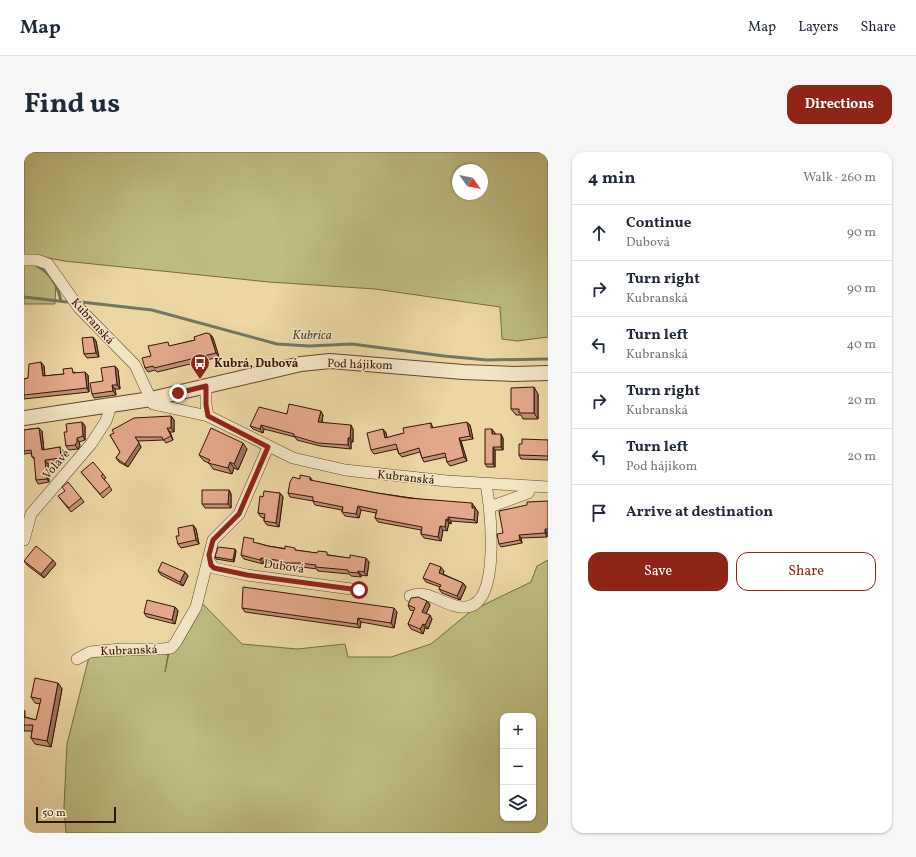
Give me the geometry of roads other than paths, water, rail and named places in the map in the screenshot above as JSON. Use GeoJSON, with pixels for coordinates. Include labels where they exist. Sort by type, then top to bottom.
{"type":"FeatureCollection","features":[{"type":"Feature","properties":{"kind":"street","name":"Kubranská"},"geometry":{"type":"LineString","coordinates":[[24,260],[37,260],[48,264],[79,308],[135,365],[153,404],[208,416],[268,447],[293,458],[345,470],[486,484],[548,487]]}},
{"type":"Feature","properties":{"kind":"street","name":"Pod hájikom"},"geometry":{"type":"LineString","coordinates":[[151,399],[301,364],[330,361],[463,372],[514,374],[548,373]]}},
{"type":"Feature","properties":{"kind":"street"},"geometry":{"type":"LineString","coordinates":[[206,386],[206,405],[208,416]]}},
{"type":"Feature","properties":{"kind":"street"},"geometry":{"type":"LineString","coordinates":[[24,418],[151,399]]}},
{"type":"Feature","properties":{"kind":"street","name":"Volavé"},"geometry":{"type":"LineString","coordinates":[[24,540],[30,514],[91,444],[106,421],[111,406]]}},
{"type":"Feature","properties":{"kind":"street","name":"Kubranská"},"geometry":{"type":"LineString","coordinates":[[77,659],[90,652],[102,650],[170,648],[176,642],[192,616],[209,561],[210,549],[213,540],[239,514],[268,447]]}},
{"type":"Feature","properties":{"kind":"street"},"geometry":{"type":"LineString","coordinates":[[410,596],[418,594],[466,607],[478,601],[488,582],[490,567],[490,507],[486,484]]}},
{"type":"Feature","properties":{"kind":"street"},"geometry":{"type":"LineString","coordinates":[[490,507],[528,493],[531,487]]}},
{"type":"Feature","properties":{"kind":"street","name":"Dubová"},"geometry":{"type":"LineString","coordinates":[[209,561],[214,568],[247,575],[359,590]]}},
{"type":"Feature","properties":{"kind":"waterway"},"geometry":{"type":"LineString","coordinates":[[37,266],[50,276],[58,291],[61,301]]}},
{"type":"Feature","properties":{"kind":"waterway","name":"Kubrica"},"geometry":{"type":"LineString","coordinates":[[24,297],[67,302]]}},
{"type":"Feature","properties":{"kind":"waterway","name":"Kubrica"},"geometry":{"type":"LineString","coordinates":[[81,302],[152,310],[277,344],[309,346],[352,344],[487,360],[548,359]]}},
{"type":"Feature","properties":{"kind":"place","name":"Kubrá, Dubová"},"geometry":{"type":"Point","coordinates":[200,380]}}]}
